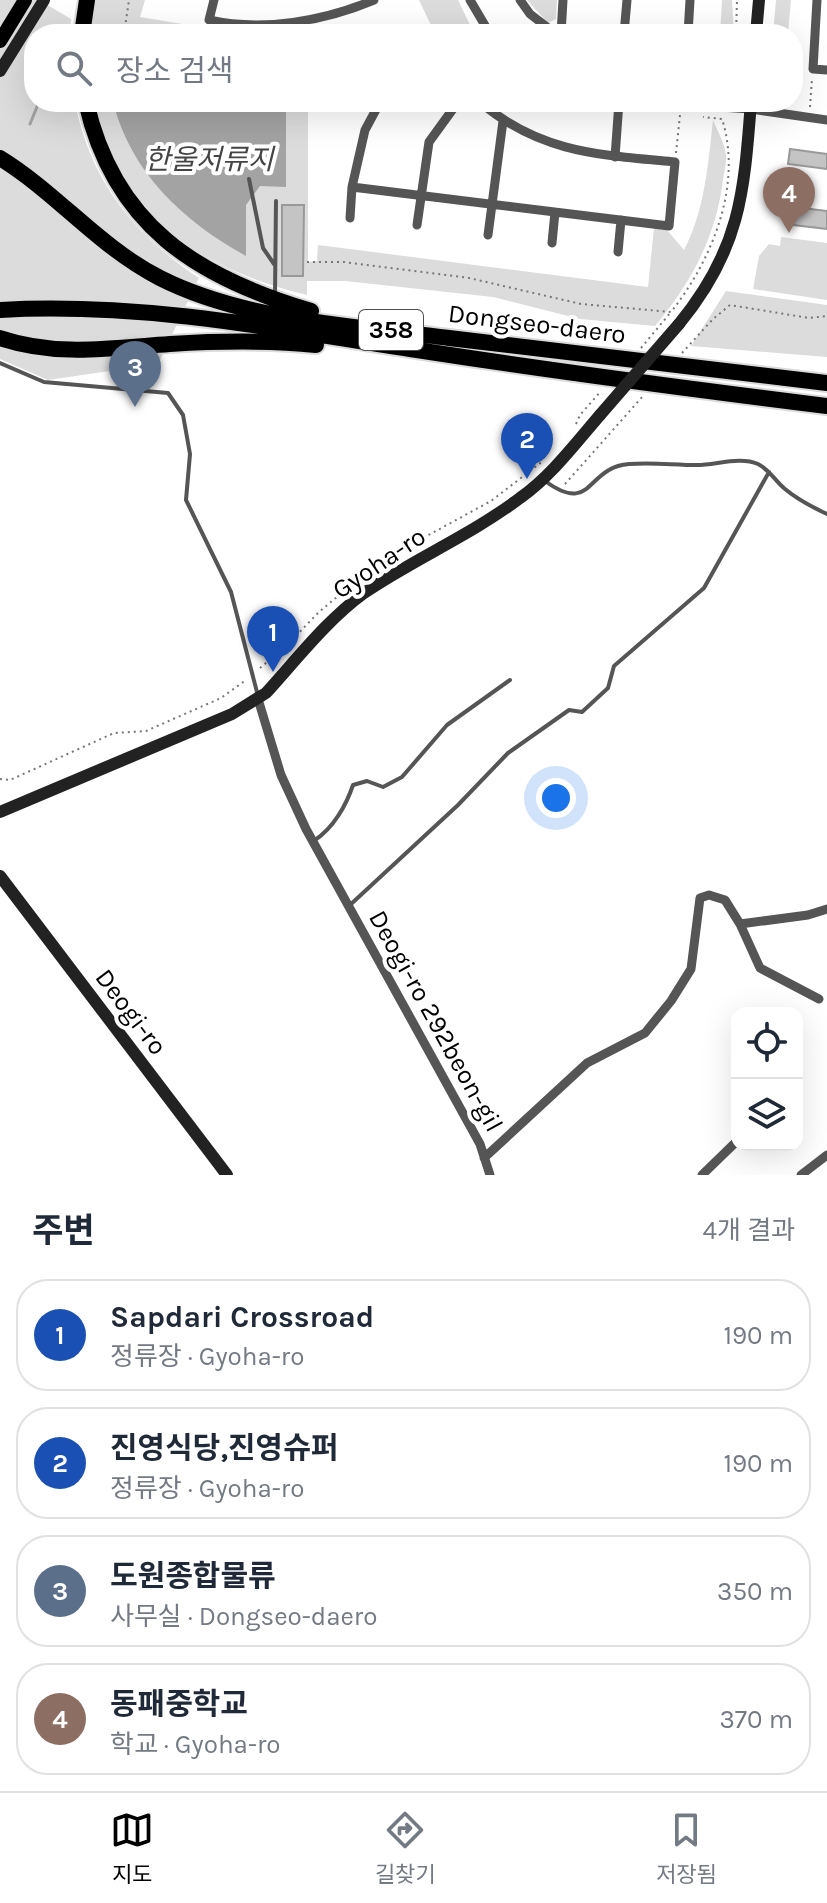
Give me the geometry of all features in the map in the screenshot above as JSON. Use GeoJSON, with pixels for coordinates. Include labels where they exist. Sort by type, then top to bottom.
{"type":"FeatureCollection","features":[{"type":"Feature","properties":{"kind":"highway"},"geometry":{"type":"LineString","coordinates":[[83,24],[87,0]]}},
{"type":"Feature","properties":{"kind":"highway"},"geometry":{"type":"LineString","coordinates":[[88,112],[95,138],[127,199],[147,224],[198,265],[241,288],[275,301],[315,313],[414,333]]}},
{"type":"Feature","properties":{"kind":"highway","name":"Dongseo-daero"},"geometry":{"type":"LineString","coordinates":[[0,158],[117,251],[176,285],[234,305],[273,314],[414,333],[827,383]]}},
{"type":"Feature","properties":{"kind":"highway","name":"Dongseo-daero"},"geometry":{"type":"LineString","coordinates":[[0,310],[65,308],[148,311],[612,380],[827,406]]}},
{"type":"Feature","properties":{"kind":"highway"},"geometry":{"type":"LineString","coordinates":[[0,338],[39,348],[77,352],[171,344],[303,344],[531,368]]}},
{"type":"Feature","properties":{"kind":"main road"},"geometry":{"type":"LineString","coordinates":[[0,41],[25,0]]}},
{"type":"Feature","properties":{"kind":"street"},"geometry":{"type":"LineString","coordinates":[[29,24],[44,0]]}},
{"type":"Feature","properties":{"kind":"street"},"geometry":{"type":"LineString","coordinates":[[214,0],[209,20],[223,23],[320,19],[368,1]]}},
{"type":"Feature","properties":{"kind":"street"},"geometry":{"type":"LineString","coordinates":[[470,0],[484,24]]}},
{"type":"Feature","properties":{"kind":"street"},"geometry":{"type":"LineString","coordinates":[[520,0],[530,14],[544,24]]}},
{"type":"Feature","properties":{"kind":"street"},"geometry":{"type":"LineString","coordinates":[[559,24],[563,0]]}},
{"type":"Feature","properties":{"kind":"street"},"geometry":{"type":"LineString","coordinates":[[625,24],[627,0]]}},
{"type":"Feature","properties":{"kind":"street"},"geometry":{"type":"LineString","coordinates":[[689,24],[690,0]]}},
{"type":"Feature","properties":{"kind":"street"},"geometry":{"type":"LineString","coordinates":[[757,24],[759,0]]}},
{"type":"Feature","properties":{"kind":"street"},"geometry":{"type":"LineString","coordinates":[[817,0],[813,69],[827,70]]}},
{"type":"Feature","properties":{"kind":"street"},"geometry":{"type":"LineString","coordinates":[[0,71],[24,32]]}},
{"type":"Feature","properties":{"kind":"street"},"geometry":{"type":"LineString","coordinates":[[350,218],[352,187],[365,130],[375,112]]}},
{"type":"Feature","properties":{"kind":"street"},"geometry":{"type":"LineString","coordinates":[[417,225],[429,142],[451,112]]}},
{"type":"Feature","properties":{"kind":"street"},"geometry":{"type":"LineString","coordinates":[[352,187],[669,226],[675,162],[575,151],[549,143],[503,121],[492,112]]}},
{"type":"Feature","properties":{"kind":"street"},"geometry":{"type":"LineString","coordinates":[[615,157],[618,112]]}},
{"type":"Feature","properties":{"kind":"street","name":"Gyoha-ro"},"geometry":{"type":"LineString","coordinates":[[0,812],[218,721],[258,699],[363,594],[484,523],[543,479],[679,324],[708,286],[733,232],[744,175],[750,112]]}},
{"type":"Feature","properties":{"kind":"street"},"geometry":{"type":"LineString","coordinates":[[785,112],[827,120]]}},
{"type":"Feature","properties":{"kind":"street"},"geometry":{"type":"LineString","coordinates":[[488,235],[503,121]]}},
{"type":"Feature","properties":{"kind":"street"},"geometry":{"type":"LineString","coordinates":[[552,243],[555,212]]}},
{"type":"Feature","properties":{"kind":"street"},"geometry":{"type":"LineString","coordinates":[[618,252],[621,220]]}},
{"type":"Feature","properties":{"kind":"street","name":"Deogi-ro 292beon-gil"},"geometry":{"type":"LineString","coordinates":[[258,699],[281,775],[313,842],[480,1144],[490,1175]]}},
{"type":"Feature","properties":{"kind":"street","name":"Deogi-ro"},"geometry":{"type":"LineString","coordinates":[[0,876],[227,1175]]}},
{"type":"Feature","properties":{"kind":"street","name":"Deogi-ro 292beon-gil"},"geometry":{"type":"LineString","coordinates":[[484,1158],[587,1063],[645,1033],[663,1012],[691,969],[700,898],[709,895],[725,900],[760,968],[819,999]]}},
{"type":"Feature","properties":{"kind":"street"},"geometry":{"type":"LineString","coordinates":[[740,924],[808,915],[827,909]]}},
{"type":"Feature","properties":{"kind":"street"},"geometry":{"type":"LineString","coordinates":[[702,1175],[731,1147]]}},
{"type":"Feature","properties":{"kind":"street"},"geometry":{"type":"LineString","coordinates":[[801,1175],[827,1155]]}},
{"type":"Feature","properties":{"kind":"lane"},"geometry":{"type":"LineString","coordinates":[[249,179],[263,248],[275,265]]}},
{"type":"Feature","properties":{"kind":"lane"},"geometry":{"type":"LineString","coordinates":[[275,301],[276,201]]}},
{"type":"Feature","properties":{"kind":"lane"},"geometry":{"type":"LineString","coordinates":[[0,363],[44,382],[168,393],[183,415],[190,454],[186,500],[231,592],[258,699]]}},
{"type":"Feature","properties":{"kind":"lane"},"geometry":{"type":"LineString","coordinates":[[543,479],[561,492],[573,495],[585,490],[608,469],[622,464],[654,462],[698,465],[743,461],[756,463],[803,503],[827,514]]}},
{"type":"Feature","properties":{"kind":"lane"},"geometry":{"type":"LineString","coordinates":[[348,906],[458,805],[508,753],[569,710],[582,712],[608,688],[614,666],[704,588],[769,472]]}},
{"type":"Feature","properties":{"kind":"lane"},"geometry":{"type":"LineString","coordinates":[[313,842],[324,834],[348,801],[353,785],[367,781],[383,787],[402,777],[447,725],[510,680]]}},
{"type":"Feature","properties":{"kind":"path"},"geometry":{"type":"LineString","coordinates":[[125,24],[129,0]]}},
{"type":"Feature","properties":{"kind":"path"},"geometry":{"type":"LineString","coordinates":[[736,24],[737,0]]}},
{"type":"Feature","properties":{"kind":"path"},"geometry":{"type":"LineString","coordinates":[[809,117],[813,69]]}},
{"type":"Feature","properties":{"kind":"path"},"geometry":{"type":"LineString","coordinates":[[675,162],[680,112]]}},
{"type":"Feature","properties":{"kind":"path"},"geometry":{"type":"LineString","coordinates":[[631,359],[671,312],[698,273],[713,242],[724,200],[730,155],[722,119],[694,116]]}},
{"type":"Feature","properties":{"kind":"path"},"geometry":{"type":"LineString","coordinates":[[307,262],[344,262],[469,278],[581,304],[671,312]]}},
{"type":"Feature","properties":{"kind":"path"},"geometry":{"type":"LineString","coordinates":[[576,426],[580,415],[612,380]]}},
{"type":"Feature","properties":{"kind":"path"},"geometry":{"type":"LineString","coordinates":[[0,779],[10,780],[114,733],[146,731],[221,698],[253,675],[319,612],[377,563],[491,501],[551,454]]}},
{"type":"Feature","properties":{"kind":"shaded area"},"geometry":{"type":"Polygon","coordinates":[[[0,0],[39,0],[71,19],[71,24],[24,24],[24,112],[78,112],[91,156],[118,203],[154,243],[199,278],[158,364],[48,380],[0,359],[0,0]]]}},
{"type":"Feature","properties":{"kind":"shaded area"},"geometry":{"type":"Polygon","coordinates":[[[96,0],[145,0],[140,17],[182,24],[92,24],[96,0]]]}},
{"type":"Feature","properties":{"kind":"shaded area"},"geometry":{"type":"Polygon","coordinates":[[[419,0],[458,0],[470,24],[430,24],[419,0]]]}},
{"type":"Feature","properties":{"kind":"shaded area"},"geometry":{"type":"Polygon","coordinates":[[[527,0],[557,0],[556,19],[548,23],[527,0]]]}},
{"type":"Feature","properties":{"kind":"shaded area"},"geometry":{"type":"Polygon","coordinates":[[[722,0],[732,0],[733,24],[721,24],[722,0]]]}},
{"type":"Feature","properties":{"kind":"shaded area"},"geometry":{"type":"Polygon","coordinates":[[[776,0],[791,0],[789,24],[774,24],[776,0]]]}},
{"type":"Feature","properties":{"kind":"shaded area"},"geometry":{"type":"Polygon","coordinates":[[[96,112],[308,112],[308,262],[317,261],[318,245],[648,287],[654,228],[667,230],[684,250],[691,235],[704,186],[713,120],[724,146],[726,161],[715,220],[700,258],[655,326],[580,319],[493,297],[345,281],[307,281],[307,295],[275,286],[216,262],[165,227],[143,205],[124,179],[108,149],[96,112]]]}},
{"type":"Feature","properties":{"kind":"shaded area"},"geometry":{"type":"Polygon","coordinates":[[[781,237],[827,243],[827,300],[753,289],[759,256],[769,244],[780,246],[781,237]]]}},
{"type":"Feature","properties":{"kind":"shaded area"},"geometry":{"type":"Polygon","coordinates":[[[726,291],[827,305],[827,357],[691,346],[726,291]]]}},
{"type":"Feature","properties":{"kind":"water","name":"한울저류지"},"geometry":{"type":"Polygon","coordinates":[[[116,112],[286,112],[286,187],[260,186],[246,205],[246,256],[181,211],[146,173],[121,128],[116,112]]]}},
{"type":"Feature","properties":{"kind":"building"},"geometry":{"type":"Polygon","coordinates":[[[790,149],[827,154],[827,169],[788,164],[790,149]]]}},
{"type":"Feature","properties":{"kind":"building"},"geometry":{"type":"Polygon","coordinates":[[[788,198],[803,200],[802,208],[827,211],[827,229],[785,224],[788,198]]]}},
{"type":"Feature","properties":{"kind":"building"},"geometry":{"type":"Polygon","coordinates":[[[282,205],[304,205],[303,276],[282,276],[282,205]]]}},
{"type":"Feature","properties":{"kind":"waterway"},"geometry":{"type":"LineString","coordinates":[[30,124],[35,112]]}},
{"type":"Feature","properties":{"kind":"place","name":"동패중학교"},"geometry":{"type":"Point","coordinates":[789,233]}},
{"type":"Feature","properties":{"kind":"place","name":"도원종합물류"},"geometry":{"type":"Point","coordinates":[135,407]}},
{"type":"Feature","properties":{"kind":"place","name":"진영식당,진영슈퍼"},"geometry":{"type":"Point","coordinates":[527,479]}},
{"type":"Feature","properties":{"kind":"place","name":"Sapdari Crossroad"},"geometry":{"type":"Point","coordinates":[273,672]}}]}
